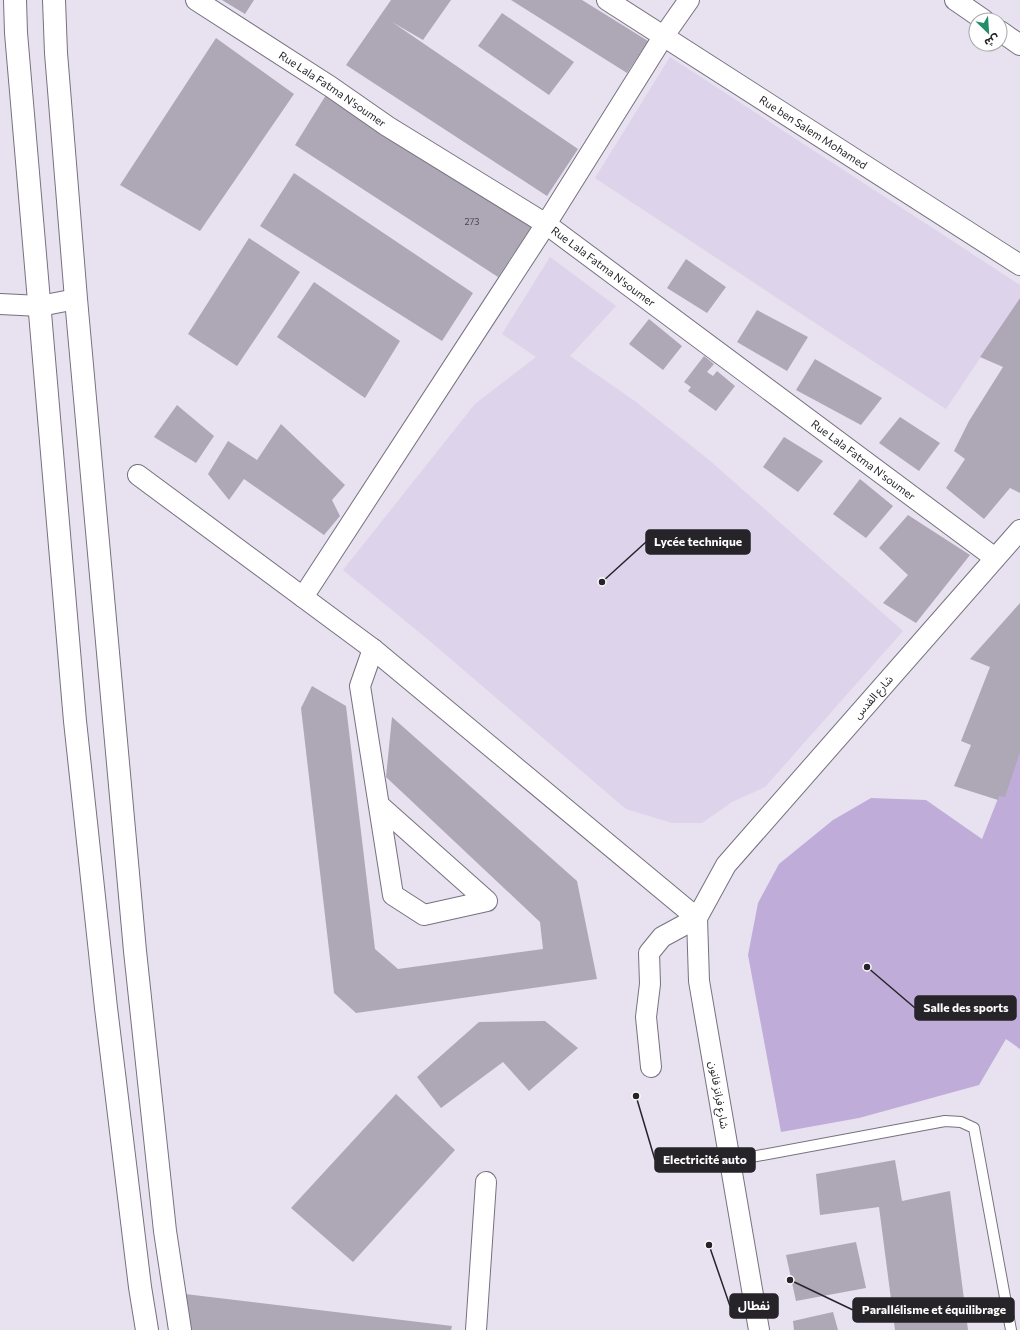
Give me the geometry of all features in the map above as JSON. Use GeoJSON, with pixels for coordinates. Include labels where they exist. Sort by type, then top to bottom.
{"type":"FeatureCollection","features":[{"type":"Feature","properties":{"kind":"highway"},"geometry":{"type":"LineString","coordinates":[[15,0],[16,33],[75,721],[106,1008],[139,1280],[147,1330]]}},
{"type":"Feature","properties":{"kind":"highway"},"geometry":{"type":"LineString","coordinates":[[54,0],[56,53],[76,299],[134,951],[165,1231],[180,1330]]}},
{"type":"Feature","properties":{"kind":"street","name":"Rue Lala Fatma N'soumer"},"geometry":{"type":"LineString","coordinates":[[196,0],[331,87],[387,126],[546,224],[995,558]]}},
{"type":"Feature","properties":{"kind":"street","name":"Rue ben Salem Mohamed"},"geometry":{"type":"LineString","coordinates":[[607,0],[1020,265]]}},
{"type":"Feature","properties":{"kind":"street"},"geometry":{"type":"LineString","coordinates":[[303,598],[546,224],[689,0]]}},
{"type":"Feature","properties":{"kind":"street"},"geometry":{"type":"LineString","coordinates":[[955,0],[972,12]]}},
{"type":"Feature","properties":{"kind":"street"},"geometry":{"type":"LineString","coordinates":[[1008,37],[1020,45]]}},
{"type":"Feature","properties":{"kind":"street"},"geometry":{"type":"LineString","coordinates":[[0,304],[40,306],[76,299]]}},
{"type":"Feature","properties":{"kind":"street"},"geometry":{"type":"LineString","coordinates":[[138,475],[373,649],[697,918],[662,937],[649,953],[650,984],[646,1017],[651,1067]]}},
{"type":"Feature","properties":{"kind":"street","name":"شارع القدس"},"geometry":{"type":"LineString","coordinates":[[697,918],[726,865],[1020,530]]}},
{"type":"Feature","properties":{"kind":"street"},"geometry":{"type":"LineString","coordinates":[[373,649],[360,686],[393,895],[424,915],[487,901],[379,806]]}},
{"type":"Feature","properties":{"kind":"street","name":"شارع فرانز فانون"},"geometry":{"type":"LineString","coordinates":[[697,918],[699,980],[759,1330]]}},
{"type":"Feature","properties":{"kind":"street"},"geometry":{"type":"LineString","coordinates":[[476,1330],[486,1182]]}},
{"type":"Feature","properties":{"kind":"lane"},"geometry":{"type":"LineString","coordinates":[[730,1161],[945,1121],[962,1122],[974,1128],[1011,1330]]}},
{"type":"Feature","properties":{"kind":"shaded area"},"geometry":{"type":"Polygon","coordinates":[[[670,57],[1020,285],[1020,298],[946,409],[595,178],[670,57]]]}},
{"type":"Feature","properties":{"kind":"shaded area"},"geometry":{"type":"Polygon","coordinates":[[[550,257],[616,306],[570,356],[636,402],[709,460],[903,631],[765,787],[732,802],[702,823],[672,823],[626,809],[425,637],[343,570],[475,404],[536,357],[502,334],[550,257]]]}},
{"type":"Feature","properties":{"kind":"shaded area"},"geometry":{"type":"Polygon","coordinates":[[[1020,657],[1020,1049],[1006,1039],[979,1085],[859,1118],[781,1132],[748,955],[758,903],[779,864],[833,820],[871,798],[926,800],[982,839],[999,796],[1020,657]]]}},
{"type":"Feature","properties":{"kind":"building"},"geometry":{"type":"Polygon","coordinates":[[[222,0],[254,0],[245,14],[222,0]]]}},
{"type":"Feature","properties":{"kind":"building"},"geometry":{"type":"Polygon","coordinates":[[[391,0],[451,0],[423,40],[392,22],[578,149],[547,196],[346,65],[391,0]]]}},
{"type":"Feature","properties":{"kind":"building"},"geometry":{"type":"Polygon","coordinates":[[[511,0],[582,0],[648,41],[627,73],[511,0]]]}},
{"type":"Feature","properties":{"kind":"building"},"geometry":{"type":"Polygon","coordinates":[[[502,13],[574,62],[549,95],[478,46],[502,13]]]}},
{"type":"Feature","properties":{"kind":"building"},"geometry":{"type":"Polygon","coordinates":[[[216,38],[294,94],[200,231],[120,185],[216,38]]]}},
{"type":"Feature","properties":{"kind":"building"},"geometry":{"type":"Polygon","coordinates":[[[331,87],[534,223],[498,277],[295,145],[331,87]]]}},
{"type":"Feature","properties":{"kind":"building"},"geometry":{"type":"Polygon","coordinates":[[[294,173],[473,293],[442,341],[260,226],[294,173]]]}},
{"type":"Feature","properties":{"kind":"building"},"geometry":{"type":"Polygon","coordinates":[[[249,238],[300,272],[237,366],[188,334],[249,238]]]}},
{"type":"Feature","properties":{"kind":"building"},"geometry":{"type":"Polygon","coordinates":[[[686,259],[726,287],[707,313],[667,288],[686,259]]]}},
{"type":"Feature","properties":{"kind":"building"},"geometry":{"type":"Polygon","coordinates":[[[314,282],[400,341],[365,398],[277,337],[314,282]]]}},
{"type":"Feature","properties":{"kind":"building"},"geometry":{"type":"Polygon","coordinates":[[[1020,298],[1020,493],[1010,488],[984,519],[946,488],[965,459],[954,451],[969,421],[1003,367],[980,357],[1020,298]]]}},
{"type":"Feature","properties":{"kind":"building"},"geometry":{"type":"Polygon","coordinates":[[[757,310],[808,337],[787,371],[737,342],[757,310]]]}},
{"type":"Feature","properties":{"kind":"building"},"geometry":{"type":"Polygon","coordinates":[[[649,319],[682,346],[663,370],[629,344],[649,319]]]}},
{"type":"Feature","properties":{"kind":"building"},"geometry":{"type":"Polygon","coordinates":[[[704,356],[714,364],[707,372],[713,376],[717,371],[735,386],[716,411],[688,391],[691,387],[684,382],[704,356]]]}},
{"type":"Feature","properties":{"kind":"building"},"geometry":{"type":"Polygon","coordinates":[[[815,359],[882,398],[861,425],[796,390],[815,359]]]}},
{"type":"Feature","properties":{"kind":"building"},"geometry":{"type":"Polygon","coordinates":[[[177,405],[214,436],[196,463],[154,437],[177,405]]]}},
{"type":"Feature","properties":{"kind":"building"},"geometry":{"type":"Polygon","coordinates":[[[900,417],[940,443],[919,471],[879,443],[900,417]]]}},
{"type":"Feature","properties":{"kind":"building"},"geometry":{"type":"Polygon","coordinates":[[[281,424],[345,485],[332,500],[340,516],[324,535],[244,479],[229,500],[208,474],[228,441],[257,460],[281,424]]]}},
{"type":"Feature","properties":{"kind":"building"},"geometry":{"type":"Polygon","coordinates":[[[784,437],[823,461],[798,492],[763,467],[784,437]]]}},
{"type":"Feature","properties":{"kind":"building"},"geometry":{"type":"Polygon","coordinates":[[[860,479],[893,506],[866,538],[833,514],[860,479]]]}},
{"type":"Feature","properties":{"kind":"building"},"geometry":{"type":"Polygon","coordinates":[[[908,515],[970,555],[916,623],[883,603],[908,575],[879,548],[908,515]]]}},
{"type":"Feature","properties":{"kind":"building"},"geometry":{"type":"Polygon","coordinates":[[[1020,603],[1020,752],[1005,797],[999,796],[998,800],[954,786],[971,745],[961,741],[990,667],[970,659],[1020,603]]]}},
{"type":"Feature","properties":{"kind":"building"},"geometry":{"type":"Polygon","coordinates":[[[312,686],[346,706],[375,949],[398,969],[543,949],[540,922],[386,777],[392,717],[577,881],[597,979],[356,1013],[334,993],[301,708],[312,686]]]}},
{"type":"Feature","properties":{"kind":"building"},"geometry":{"type":"Polygon","coordinates":[[[545,1021],[578,1048],[529,1091],[503,1062],[441,1108],[417,1077],[479,1022],[545,1021]]]}},
{"type":"Feature","properties":{"kind":"building"},"geometry":{"type":"Polygon","coordinates":[[[396,1094],[455,1150],[353,1262],[291,1208],[396,1094]]]}},
{"type":"Feature","properties":{"kind":"building"},"geometry":{"type":"Polygon","coordinates":[[[895,1160],[902,1201],[950,1191],[968,1330],[895,1330],[879,1207],[820,1215],[816,1174],[895,1160]]]}},
{"type":"Feature","properties":{"kind":"building"},"geometry":{"type":"Polygon","coordinates":[[[856,1242],[866,1288],[796,1301],[786,1255],[856,1242]]]}},
{"type":"Feature","properties":{"kind":"building"},"geometry":{"type":"Polygon","coordinates":[[[185,1294],[452,1326],[451,1330],[190,1330],[185,1294]]]}},
{"type":"Feature","properties":{"kind":"building"},"geometry":{"type":"Polygon","coordinates":[[[833,1312],[838,1330],[794,1330],[793,1321],[833,1312]]]}},
{"type":"Feature","properties":{"kind":"place","name":"Lycée technique"},"geometry":{"type":"Point","coordinates":[602,582]}},
{"type":"Feature","properties":{"kind":"place","name":"Salle des sports"},"geometry":{"type":"Point","coordinates":[867,967]}},
{"type":"Feature","properties":{"kind":"place","name":"Electricité auto"},"geometry":{"type":"Point","coordinates":[636,1096]}},
{"type":"Feature","properties":{"kind":"place","name":"نفطال"},"geometry":{"type":"Point","coordinates":[709,1245]}},
{"type":"Feature","properties":{"kind":"place","name":"Parallélisme et équilibrage"},"geometry":{"type":"Point","coordinates":[790,1280]}}]}
